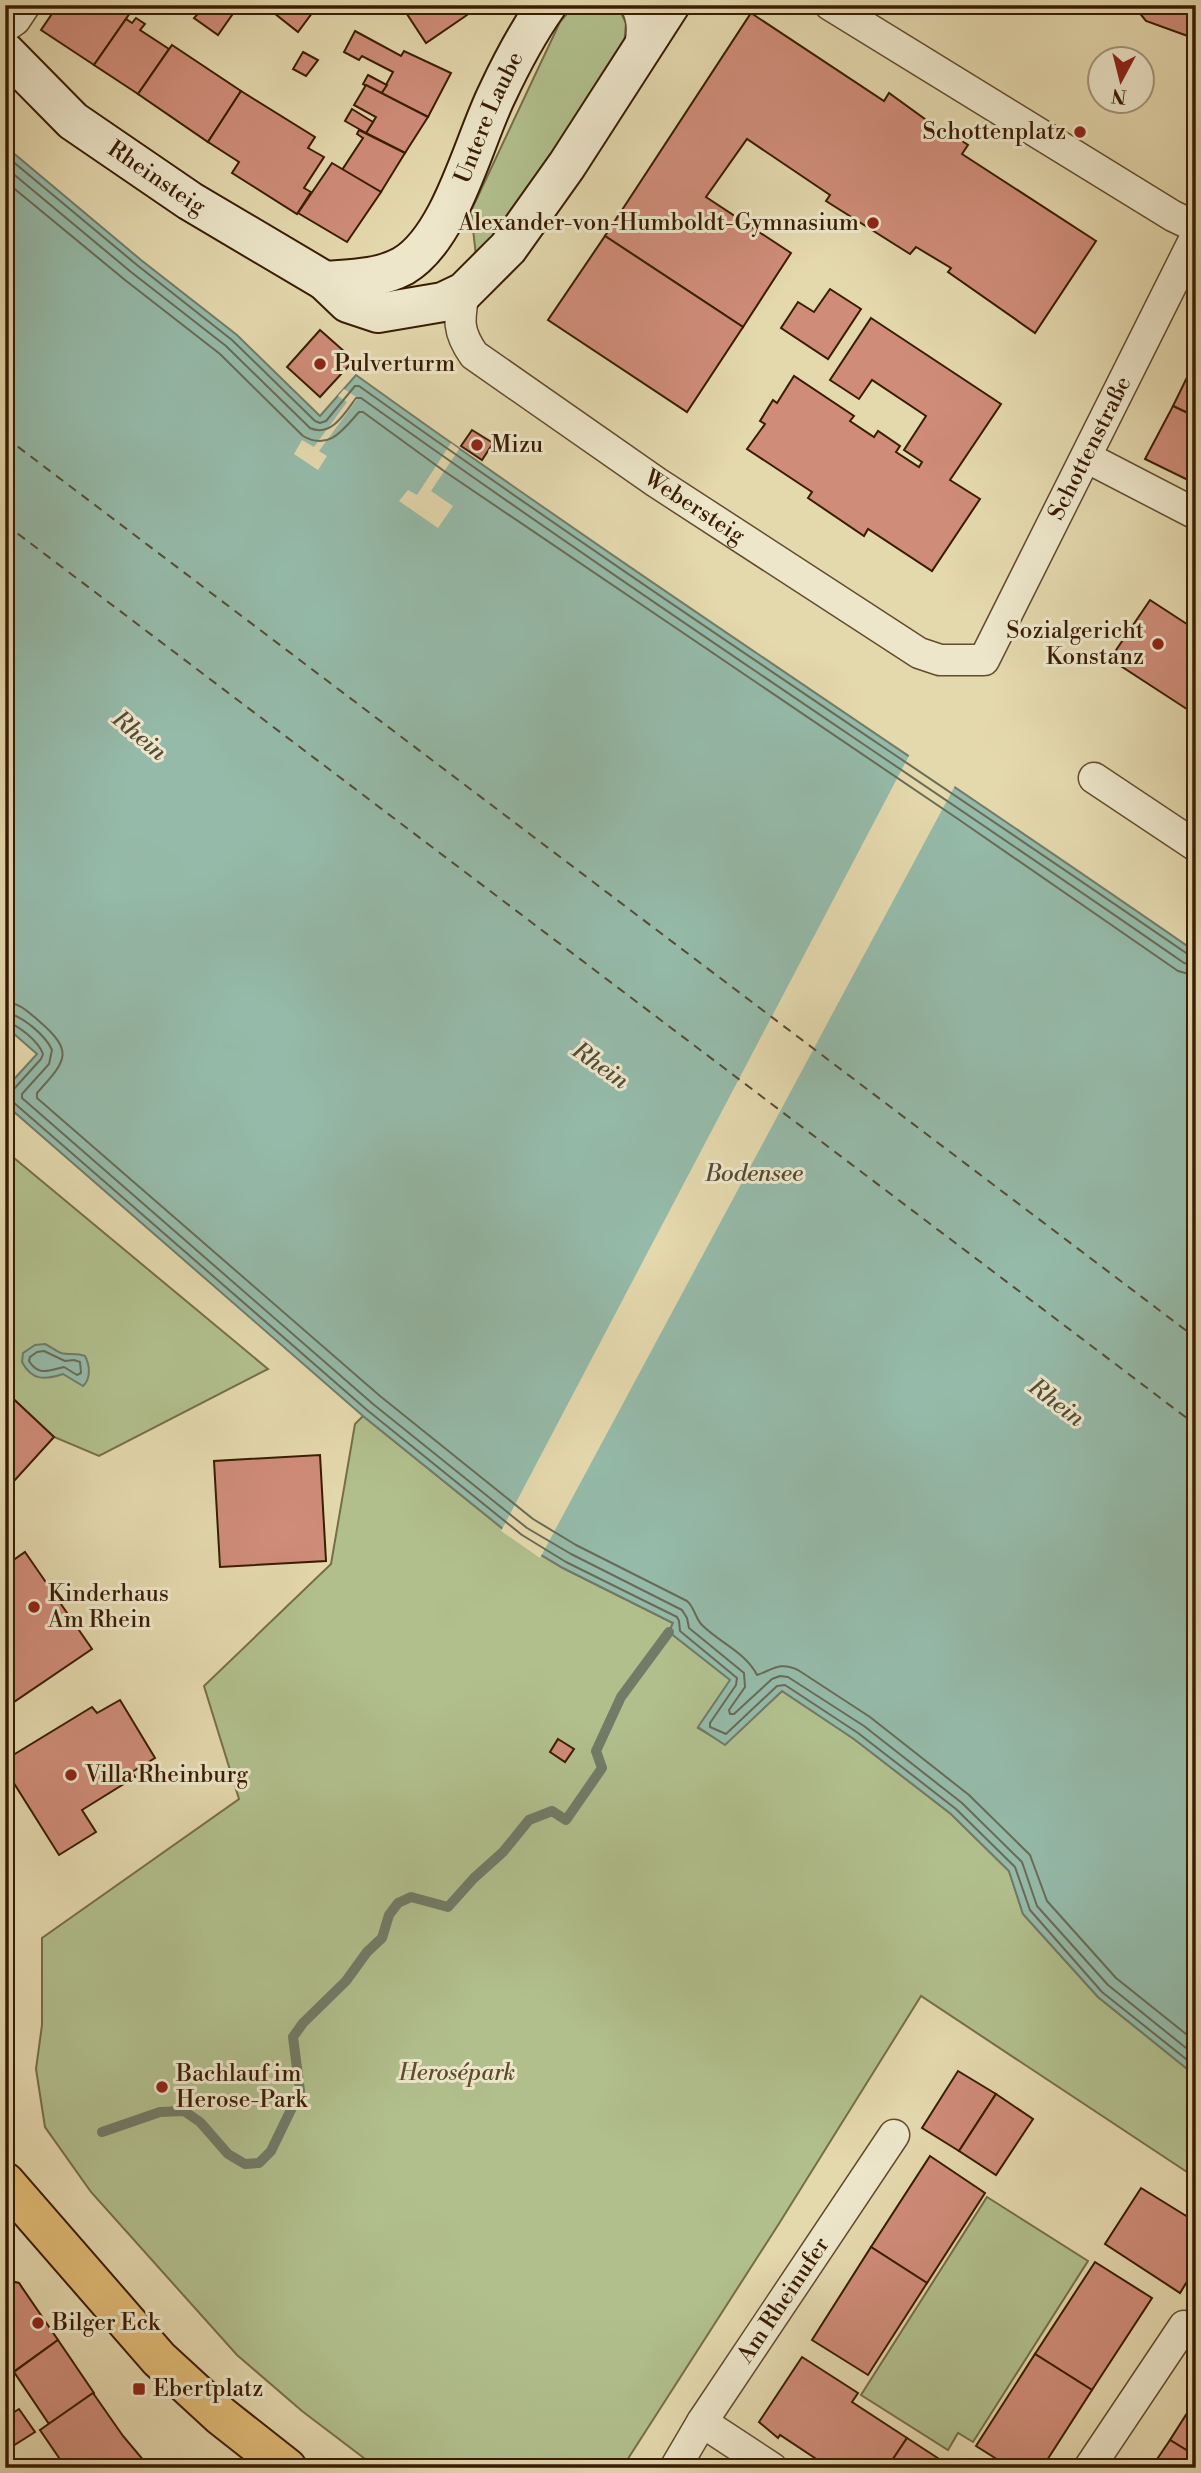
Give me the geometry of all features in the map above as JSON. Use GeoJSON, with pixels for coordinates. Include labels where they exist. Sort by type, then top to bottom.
{"type":"FeatureCollection","features":[{"type":"Feature","properties":{"kind":"main road"},"geometry":{"type":"LineString","coordinates":[[325,281],[348,303],[378,313],[443,302],[464,292],[508,248],[567,165],[670,5]]}},
{"type":"Feature","properties":{"kind":"main road","name":"Untere Laube"},"geometry":{"type":"LineString","coordinates":[[325,281],[368,278],[402,266],[428,243],[442,223],[497,93],[545,9]]}},
{"type":"Feature","properties":{"kind":"main road","name":"Rheinsteig"},"geometry":{"type":"LineString","coordinates":[[5,52],[73,121],[190,201],[325,281]]}},
{"type":"Feature","properties":{"kind":"main road"},"geometry":{"type":"LineString","coordinates":[[5,2182],[159,2359],[221,2416],[287,2468]]}},
{"type":"Feature","properties":{"kind":"street"},"geometry":{"type":"LineString","coordinates":[[5,27],[15,20],[25,5]]}},
{"type":"Feature","properties":{"kind":"street"},"geometry":{"type":"LineString","coordinates":[[636,5],[642,20],[643,33],[638,56]]}},
{"type":"Feature","properties":{"kind":"street"},"geometry":{"type":"LineString","coordinates":[[830,5],[1173,216],[1196,227]]}},
{"type":"Feature","properties":{"kind":"street","name":"Schottenstraße"},"geometry":{"type":"LineString","coordinates":[[984,660],[1196,236]]}},
{"type":"Feature","properties":{"kind":"street","name":"Webersteig"},"geometry":{"type":"LineString","coordinates":[[464,292],[460,317],[463,340],[474,355],[656,482],[912,649],[940,660],[984,660]]}},
{"type":"Feature","properties":{"kind":"street"},"geometry":{"type":"LineString","coordinates":[[1086,457],[1196,514]]}},
{"type":"Feature","properties":{"kind":"street"},"geometry":{"type":"LineString","coordinates":[[1094,778],[1196,846]]}},
{"type":"Feature","properties":{"kind":"street","name":"Am Rheinufer"},"geometry":{"type":"LineString","coordinates":[[675,2468],[702,2422],[894,2135]]}},
{"type":"Feature","properties":{"kind":"street"},"geometry":{"type":"LineString","coordinates":[[1089,2468],[1184,2326]]}},
{"type":"Feature","properties":{"kind":"street"},"geometry":{"type":"LineString","coordinates":[[702,2422],[772,2468]]}},
{"type":"Feature","properties":{"kind":"green space"},"geometry":{"type":"Polygon","coordinates":[[[574,5],[617,5],[626,23],[624,46],[490,247],[476,256],[471,211],[560,22],[574,5]]]}},
{"type":"Feature","properties":{"kind":"green space"},"geometry":{"type":"Polygon","coordinates":[[[8,1153],[268,1369],[99,1456],[54,1437],[5,1391],[5,1157],[8,1153]]]}},
{"type":"Feature","properties":{"kind":"green space","name":"Herosépark"},"geometry":{"type":"Polygon","coordinates":[[[363,1416],[518,1541],[563,1568],[673,1623],[669,1632],[731,1680],[698,1728],[725,1744],[782,1691],[854,1739],[951,1814],[1009,1871],[1023,1914],[1098,1997],[1196,2076],[1196,2178],[921,1996],[622,2468],[377,2468],[302,2411],[237,2355],[91,2192],[45,2127],[36,2069],[42,2025],[42,1938],[239,1799],[204,1686],[331,1564],[355,1424],[363,1416]]]}},
{"type":"Feature","properties":{"kind":"green space"},"geometry":{"type":"Polygon","coordinates":[[[987,2197],[1088,2261],[973,2442],[958,2433],[948,2450],[861,2395],[987,2197]]]}},
{"type":"Feature","properties":{"kind":"water","name":"Bodensee"},"geometry":{"type":"Polygon","coordinates":[[[5,146],[141,260],[237,335],[320,416],[356,375],[564,521],[1196,952],[1196,2076],[1098,1997],[1023,1914],[1009,1871],[951,1814],[854,1739],[782,1691],[725,1745],[698,1727],[730,1680],[669,1632],[673,1623],[563,1568],[518,1541],[363,1416],[5,1104],[5,1089],[37,1054],[5,1026],[5,146]]]}},
{"type":"Feature","properties":{"kind":"water"},"geometry":{"type":"Polygon","coordinates":[[[45,1344],[61,1353],[85,1356],[89,1372],[83,1386],[63,1374],[40,1377],[30,1373],[22,1362],[23,1353],[35,1345],[45,1344]]]}},
{"type":"Feature","properties":{"kind":"pier"},"geometry":{"type":"Polygon","coordinates":[[[344,389],[358,398],[319,451],[327,456],[318,470],[294,454],[302,440],[314,447],[347,402],[338,396],[344,389]]]}},
{"type":"Feature","properties":{"kind":"pier"},"geometry":{"type":"Polygon","coordinates":[[[451,443],[459,449],[431,491],[453,506],[438,528],[399,501],[408,490],[417,495],[451,443]]]}},
{"type":"Feature","properties":{"kind":"pier"},"geometry":{"type":"Polygon","coordinates":[[[911,752],[957,782],[540,1558],[501,1531],[911,752]]]}},
{"type":"Feature","properties":{"kind":"building"},"geometry":{"type":"Polygon","coordinates":[[[58,5],[107,5],[113,9],[119,6],[130,13],[94,65],[41,30],[58,5]]]}},
{"type":"Feature","properties":{"kind":"building"},"geometry":{"type":"Polygon","coordinates":[[[206,5],[239,5],[218,35],[194,18],[206,5]]]}},
{"type":"Feature","properties":{"kind":"building"},"geometry":{"type":"Polygon","coordinates":[[[280,5],[318,5],[298,32],[274,13],[280,5]]]}},
{"type":"Feature","properties":{"kind":"building"},"geometry":{"type":"Polygon","coordinates":[[[401,5],[461,5],[467,15],[426,43],[401,5]]]}},
{"type":"Feature","properties":{"kind":"building"},"geometry":{"type":"Polygon","coordinates":[[[1133,5],[1196,5],[1196,39],[1146,21],[1133,5]]]}},
{"type":"Feature","properties":{"kind":"building"},"geometry":{"type":"Polygon","coordinates":[[[751,13],[884,101],[889,93],[947,135],[949,132],[968,145],[962,154],[1096,241],[1035,333],[948,272],[951,268],[916,247],[910,254],[826,201],[830,195],[747,139],[706,197],[791,253],[743,327],[605,236],[751,13]]]}},
{"type":"Feature","properties":{"kind":"building"},"geometry":{"type":"Polygon","coordinates":[[[136,18],[145,24],[140,30],[169,49],[138,94],[94,65],[126,19],[132,23],[136,18]]]}},
{"type":"Feature","properties":{"kind":"building"},"geometry":{"type":"Polygon","coordinates":[[[355,31],[401,56],[404,51],[451,73],[428,117],[381,94],[393,72],[362,56],[359,60],[344,52],[355,31]]]}},
{"type":"Feature","properties":{"kind":"building"},"geometry":{"type":"Polygon","coordinates":[[[172,45],[241,91],[208,142],[138,94],[172,45]]]}},
{"type":"Feature","properties":{"kind":"building"},"geometry":{"type":"Polygon","coordinates":[[[303,52],[318,60],[306,76],[293,69],[303,52]]]}},
{"type":"Feature","properties":{"kind":"building"},"geometry":{"type":"Polygon","coordinates":[[[368,75],[387,85],[381,94],[363,84],[368,75]]]}},
{"type":"Feature","properties":{"kind":"building"},"geometry":{"type":"Polygon","coordinates":[[[366,85],[428,117],[405,153],[366,133],[376,117],[354,105],[366,85]]]}},
{"type":"Feature","properties":{"kind":"building"},"geometry":{"type":"Polygon","coordinates":[[[241,91],[315,137],[308,148],[324,157],[304,188],[311,192],[297,214],[232,173],[239,162],[208,142],[241,91]]]}},
{"type":"Feature","properties":{"kind":"building"},"geometry":{"type":"Polygon","coordinates":[[[352,109],[373,122],[366,133],[345,121],[352,109]]]}},
{"type":"Feature","properties":{"kind":"building"},"geometry":{"type":"Polygon","coordinates":[[[359,130],[405,153],[381,192],[342,170],[363,138],[357,134],[359,130]]]}},
{"type":"Feature","properties":{"kind":"building"},"geometry":{"type":"Polygon","coordinates":[[[332,163],[381,192],[347,242],[298,213],[332,163]]]}},
{"type":"Feature","properties":{"kind":"building"},"geometry":{"type":"Polygon","coordinates":[[[605,236],[743,327],[687,412],[548,320],[605,236]]]}},
{"type":"Feature","properties":{"kind":"building"},"geometry":{"type":"Polygon","coordinates":[[[830,289],[861,309],[828,359],[781,328],[798,302],[814,312],[830,289]]]}},
{"type":"Feature","properties":{"kind":"building"},"geometry":{"type":"Polygon","coordinates":[[[871,318],[1001,404],[950,480],[980,499],[932,571],[868,529],[864,536],[808,498],[812,492],[747,449],[765,424],[760,421],[773,400],[777,403],[794,376],[854,416],[850,421],[874,437],[878,431],[900,446],[896,452],[919,467],[922,462],[904,450],[926,416],[872,380],[859,399],[830,380],[871,318]]]}},
{"type":"Feature","properties":{"kind":"building","name":"Pulverturm"},"geometry":{"type":"Polygon","coordinates":[[[320,330],[354,360],[320,397],[287,367],[320,330]]]}},
{"type":"Feature","properties":{"kind":"building"},"geometry":{"type":"Polygon","coordinates":[[[1196,361],[1196,417],[1173,406],[1196,361]]]}},
{"type":"Feature","properties":{"kind":"building"},"geometry":{"type":"Polygon","coordinates":[[[1173,406],[1196,417],[1196,484],[1145,459],[1173,406]]]}},
{"type":"Feature","properties":{"kind":"building","name":"Mizu"},"geometry":{"type":"Polygon","coordinates":[[[472,430],[493,443],[482,460],[461,446],[472,430]]]}},
{"type":"Feature","properties":{"kind":"building","name":"Sozialgericht Konstanz"},"geometry":{"type":"Polygon","coordinates":[[[1150,600],[1196,630],[1196,715],[1110,659],[1150,600]]]}},
{"type":"Feature","properties":{"kind":"building"},"geometry":{"type":"Polygon","coordinates":[[[5,1391],[54,1437],[5,1491],[5,1391]]]}},
{"type":"Feature","properties":{"kind":"building"},"geometry":{"type":"Polygon","coordinates":[[[320,1455],[326,1561],[220,1567],[214,1461],[320,1455]]]}},
{"type":"Feature","properties":{"kind":"building","name":"Kinderhaus Am Rhein"},"geometry":{"type":"Polygon","coordinates":[[[25,1552],[92,1649],[5,1708],[5,1566],[25,1552]]]}},
{"type":"Feature","properties":{"kind":"building","name":"Villa Rheinburg"},"geometry":{"type":"Polygon","coordinates":[[[120,1700],[155,1758],[132,1772],[135,1777],[82,1810],[96,1832],[59,1855],[5,1769],[5,1760],[92,1707],[97,1713],[120,1700]]]}},
{"type":"Feature","properties":{"kind":"building"},"geometry":{"type":"Polygon","coordinates":[[[558,1739],[574,1749],[565,1762],[550,1752],[558,1739]]]}},
{"type":"Feature","properties":{"kind":"building"},"geometry":{"type":"Polygon","coordinates":[[[958,2071],[996,2094],[959,2151],[922,2128],[958,2071]]]}},
{"type":"Feature","properties":{"kind":"building"},"geometry":{"type":"Polygon","coordinates":[[[996,2094],[1033,2119],[996,2175],[959,2151],[996,2094]]]}},
{"type":"Feature","properties":{"kind":"building"},"geometry":{"type":"Polygon","coordinates":[[[930,2156],[985,2193],[927,2283],[871,2247],[930,2156]]]}},
{"type":"Feature","properties":{"kind":"building"},"geometry":{"type":"Polygon","coordinates":[[[1141,2188],[1196,2222],[1196,2267],[1180,2293],[1105,2244],[1141,2188]]]}},
{"type":"Feature","properties":{"kind":"building"},"geometry":{"type":"Polygon","coordinates":[[[871,2247],[927,2283],[868,2375],[812,2340],[871,2247]]]}},
{"type":"Feature","properties":{"kind":"building"},"geometry":{"type":"Polygon","coordinates":[[[1095,2262],[1152,2298],[1092,2390],[1035,2354],[1095,2262]]]}},
{"type":"Feature","properties":{"kind":"building"},"geometry":{"type":"Polygon","coordinates":[[[7,2280],[19,2283],[58,2340],[9,2375],[5,2368],[7,2280]]]}},
{"type":"Feature","properties":{"kind":"building"},"geometry":{"type":"Polygon","coordinates":[[[58,2340],[94,2393],[49,2424],[14,2372],[58,2340]]]}},
{"type":"Feature","properties":{"kind":"building"},"geometry":{"type":"Polygon","coordinates":[[[1035,2354],[1092,2390],[1042,2468],[1011,2468],[976,2446],[1035,2354]]]}},
{"type":"Feature","properties":{"kind":"building"},"geometry":{"type":"Polygon","coordinates":[[[802,2357],[858,2393],[852,2402],[907,2438],[887,2468],[830,2468],[780,2435],[778,2438],[759,2422],[802,2357]]]}},
{"type":"Feature","properties":{"kind":"building"},"geometry":{"type":"Polygon","coordinates":[[[93,2393],[123,2436],[150,2468],[66,2468],[40,2430],[93,2393]]]}},
{"type":"Feature","properties":{"kind":"building"},"geometry":{"type":"Polygon","coordinates":[[[1196,2399],[1196,2456],[1170,2440],[1196,2399]]]}},
{"type":"Feature","properties":{"kind":"building"},"geometry":{"type":"Polygon","coordinates":[[[19,2409],[35,2432],[5,2451],[5,2418],[19,2409]]]}},
{"type":"Feature","properties":{"kind":"building"},"geometry":{"type":"Polygon","coordinates":[[[907,2438],[953,2468],[887,2468],[907,2438]]]}},
{"type":"Feature","properties":{"kind":"building"},"geometry":{"type":"Polygon","coordinates":[[[1170,2440],[1196,2456],[1196,2468],[1151,2468],[1170,2440]]]}},
{"type":"Feature","properties":{"kind":"waterway"},"geometry":{"type":"LineString","coordinates":[[102,2132],[160,2112],[184,2111],[200,2122],[228,2154],[245,2164],[259,2163],[271,2151],[300,2091],[293,2037],[303,2023],[346,1981],[367,1952],[382,1938],[389,1915],[398,1903],[411,1897],[448,1907],[474,1878],[503,1852],[529,1820],[552,1811],[566,1820],[602,1768],[596,1751],[621,1697],[669,1632]]}},
{"type":"Feature","properties":{"kind":"ferry route"},"geometry":{"type":"LineString","coordinates":[[5,437],[1196,1338]]}},
{"type":"Feature","properties":{"kind":"ferry route"},"geometry":{"type":"LineString","coordinates":[[5,524],[1196,1425]]}},
{"type":"Feature","properties":{"kind":"place","name":"Schottenplatz"},"geometry":{"type":"Point","coordinates":[1080,132]}},
{"type":"Feature","properties":{"kind":"place","name":"Alexander-von-Humboldt-Gymnasium"},"geometry":{"type":"Point","coordinates":[873,223]}},
{"type":"Feature","properties":{"kind":"place","name":"Pulverturm"},"geometry":{"type":"Point","coordinates":[320,364]}},
{"type":"Feature","properties":{"kind":"place","name":"Mizu"},"geometry":{"type":"Point","coordinates":[477,445]}},
{"type":"Feature","properties":{"kind":"place","name":"Sozialgericht Konstanz"},"geometry":{"type":"Point","coordinates":[1158,644]}},
{"type":"Feature","properties":{"kind":"place","name":"Kinderhaus Am Rhein"},"geometry":{"type":"Point","coordinates":[34,1607]}},
{"type":"Feature","properties":{"kind":"place","name":"Villa Rheinburg"},"geometry":{"type":"Point","coordinates":[71,1775]}},
{"type":"Feature","properties":{"kind":"place","name":"Bachlauf im Herose-Park"},"geometry":{"type":"Point","coordinates":[162,2087]}},
{"type":"Feature","properties":{"kind":"place","name":"Bilger Eck"},"geometry":{"type":"Point","coordinates":[38,2323]}},
{"type":"Feature","properties":{"kind":"place","name":"Ebertplatz"},"geometry":{"type":"Point","coordinates":[139,2389]}},
{"type":"Feature","properties":{"kind":"water label","name":"Rhein"},"geometry":{"type":"Point","coordinates":[139,736]}},
{"type":"Feature","properties":{"kind":"water label","name":"Rhein"},"geometry":{"type":"Point","coordinates":[600,1066]}},
{"type":"Feature","properties":{"kind":"water label","name":"Rhein"},"geometry":{"type":"Point","coordinates":[1056,1403]}}]}
